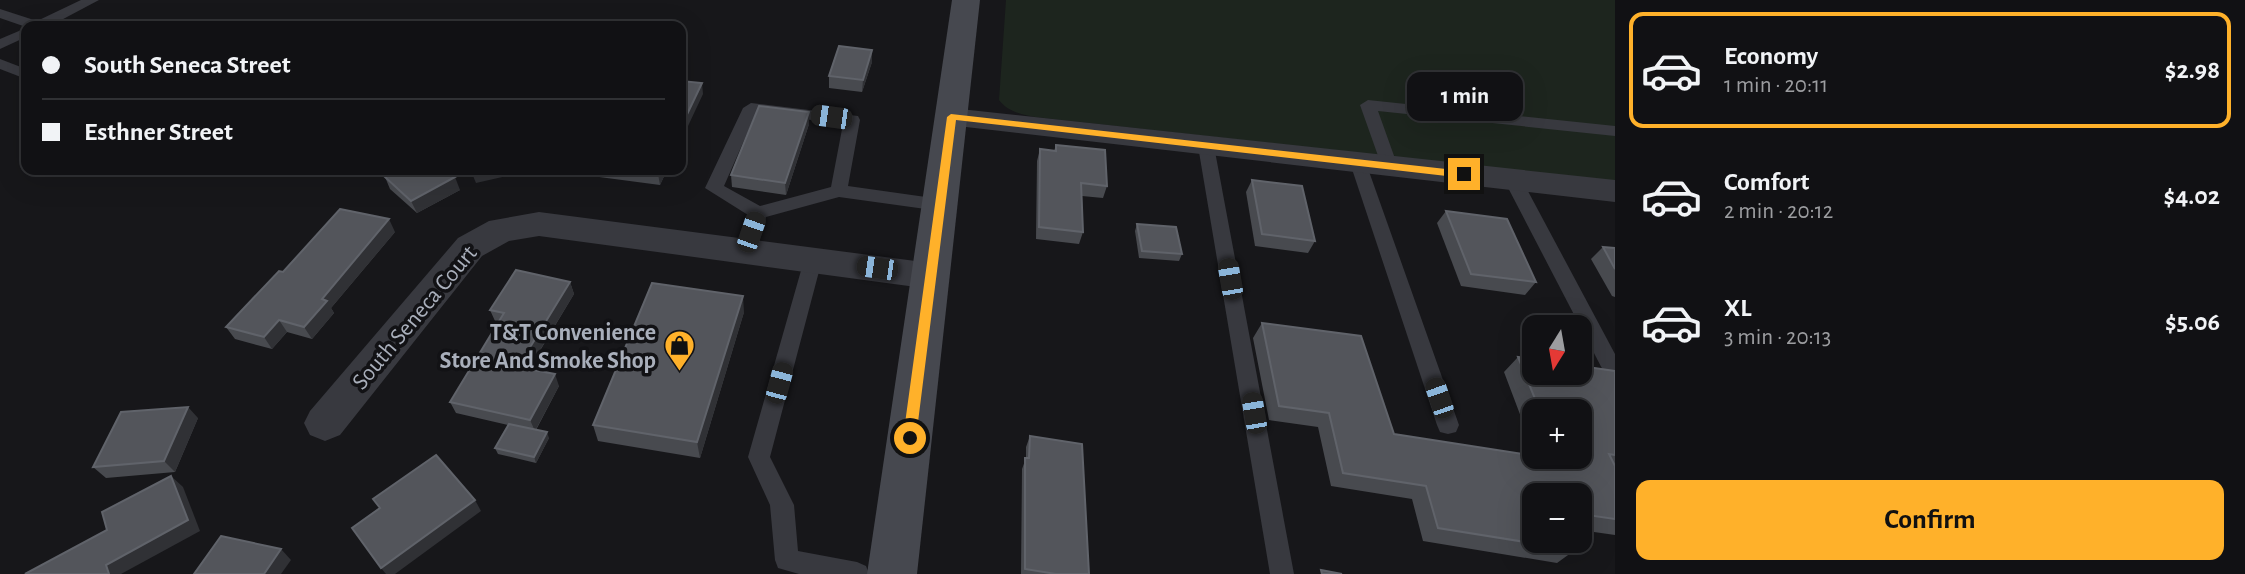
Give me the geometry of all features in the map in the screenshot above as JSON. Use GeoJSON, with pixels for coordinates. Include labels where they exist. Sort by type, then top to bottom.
{"type":"FeatureCollection","features":[{"type":"Feature","properties":{"kind":"street"},"geometry":{"type":"LineString","coordinates":[[892,574],[966,0]]}},
{"type":"Feature","properties":{"kind":"street"},"geometry":{"type":"LineString","coordinates":[[951,117],[1615,191]]}},
{"type":"Feature","properties":{"kind":"street","name":"South Seneca Court"},"geometry":{"type":"LineString","coordinates":[[325,423],[470,247],[501,230],[539,224],[931,276]]}},
{"type":"Feature","properties":{"kind":"lane"},"geometry":{"type":"LineString","coordinates":[[0,4],[7,0]]}},
{"type":"Feature","properties":{"kind":"lane"},"geometry":{"type":"LineString","coordinates":[[48,21],[92,0]]}},
{"type":"Feature","properties":{"kind":"lane"},"geometry":{"type":"LineString","coordinates":[[0,13],[23,21]]}},
{"type":"Feature","properties":{"kind":"lane"},"geometry":{"type":"LineString","coordinates":[[0,45],[21,34]]}},
{"type":"Feature","properties":{"kind":"lane"},"geometry":{"type":"LineString","coordinates":[[0,63],[21,73]]}},
{"type":"Feature","properties":{"kind":"lane"},"geometry":{"type":"LineString","coordinates":[[1390,167],[1368,105],[1615,131]]}},
{"type":"Feature","properties":{"kind":"lane"},"geometry":{"type":"LineString","coordinates":[[839,191],[852,120],[751,108],[714,188],[758,213],[839,191],[940,205]]}},
{"type":"Feature","properties":{"kind":"lane"},"geometry":{"type":"LineString","coordinates":[[1206,146],[1282,574]]}},
{"type":"Feature","properties":{"kind":"lane"},"geometry":{"type":"LineString","coordinates":[[1358,163],[1448,425]]}},
{"type":"Feature","properties":{"kind":"lane"},"geometry":{"type":"LineString","coordinates":[[1513,180],[1615,374]]}},
{"type":"Feature","properties":{"kind":"lane"},"geometry":{"type":"LineString","coordinates":[[745,251],[758,213]]}},
{"type":"Feature","properties":{"kind":"lane"},"geometry":{"type":"LineString","coordinates":[[813,260],[759,457],[782,505],[787,560],[857,574]]}},
{"type":"Feature","properties":{"kind":"shaded area"},"geometry":{"type":"Polygon","coordinates":[[[1006,0],[1615,0],[1615,181],[1035,117],[1020,113],[1006,107],[999,100],[1006,0]]]}},
{"type":"Feature","properties":{"kind":"building"},"geometry":{"type":"Polygon","coordinates":[[[839,46],[872,50],[863,80],[829,76],[839,46]]]}},
{"type":"Feature","properties":{"kind":"building"},"geometry":{"type":"Polygon","coordinates":[[[686,81],[702,83],[686,117],[686,81]]]}},
{"type":"Feature","properties":{"kind":"building"},"geometry":{"type":"Polygon","coordinates":[[[759,106],[809,112],[785,183],[731,175],[759,106]]]}},
{"type":"Feature","properties":{"kind":"building"},"geometry":{"type":"Polygon","coordinates":[[[1056,145],[1105,150],[1107,186],[1081,183],[1083,232],[1039,227],[1040,149],[1056,151],[1056,145]]]}},
{"type":"Feature","properties":{"kind":"building"},"geometry":{"type":"Polygon","coordinates":[[[452,175],[455,177],[411,201],[385,177],[452,175]]]}},
{"type":"Feature","properties":{"kind":"building"},"geometry":{"type":"Polygon","coordinates":[[[1252,180],[1302,186],[1315,241],[1262,234],[1252,180]]]}},
{"type":"Feature","properties":{"kind":"building"},"geometry":{"type":"Polygon","coordinates":[[[340,209],[389,219],[322,299],[327,301],[304,327],[279,320],[264,337],[226,327],[279,271],[283,272],[340,209]]]}},
{"type":"Feature","properties":{"kind":"building"},"geometry":{"type":"Polygon","coordinates":[[[1446,211],[1507,219],[1536,282],[1471,274],[1446,211]]]}},
{"type":"Feature","properties":{"kind":"building"},"geometry":{"type":"Polygon","coordinates":[[[1137,224],[1176,227],[1182,254],[1142,251],[1137,224]]]}},
{"type":"Feature","properties":{"kind":"building"},"geometry":{"type":"Polygon","coordinates":[[[1603,247],[1615,248],[1615,269],[1603,247]]]}},
{"type":"Feature","properties":{"kind":"building"},"geometry":{"type":"Polygon","coordinates":[[[516,270],[570,282],[518,367],[555,374],[530,420],[450,402],[504,313],[490,310],[516,270]]]}},
{"type":"Feature","properties":{"kind":"building"},"geometry":{"type":"Polygon","coordinates":[[[652,283],[743,296],[697,442],[593,425],[652,283]]]}},
{"type":"Feature","properties":{"kind":"building"},"geometry":{"type":"Polygon","coordinates":[[[1262,323],[1361,336],[1394,434],[1522,454],[1522,469],[1592,469],[1592,399],[1535,399],[1529,385],[1592,385],[1592,368],[1615,371],[1615,455],[1609,454],[1615,466],[1615,519],[1592,516],[1592,483],[1522,483],[1522,541],[1438,528],[1426,486],[1343,473],[1329,413],[1279,406],[1262,323]]]}},
{"type":"Feature","properties":{"kind":"building"},"geometry":{"type":"Polygon","coordinates":[[[188,407],[164,461],[93,467],[121,412],[188,407]]]}},
{"type":"Feature","properties":{"kind":"building"},"geometry":{"type":"Polygon","coordinates":[[[509,424],[547,432],[534,457],[495,448],[509,424]]]}},
{"type":"Feature","properties":{"kind":"building"},"geometry":{"type":"Polygon","coordinates":[[[1030,436],[1082,444],[1089,574],[1056,574],[1025,569],[1025,458],[1029,458],[1030,436]]]}},
{"type":"Feature","properties":{"kind":"building"},"geometry":{"type":"Polygon","coordinates":[[[436,455],[475,500],[381,568],[352,528],[380,508],[373,499],[436,455]]]}},
{"type":"Feature","properties":{"kind":"building"},"geometry":{"type":"Polygon","coordinates":[[[171,476],[188,520],[106,565],[109,574],[25,574],[107,530],[102,512],[171,476]]]}},
{"type":"Feature","properties":{"kind":"building"},"geometry":{"type":"Polygon","coordinates":[[[221,536],[281,549],[264,574],[194,574],[221,536]]]}},
{"type":"Feature","properties":{"kind":"building"},"geometry":{"type":"Polygon","coordinates":[[[1321,570],[1342,574],[1322,574],[1321,570]]]}},
{"type":"Feature","properties":{"kind":"place","name":"T&T Convenience Store And Smoke Shop"},"geometry":{"type":"Point","coordinates":[679,373]}},
{"type":"Feature","properties":{"kind":"route"},"geometry":{"type":"LineString","coordinates":[[910,438],[951,117],[1464,174]]}}]}
